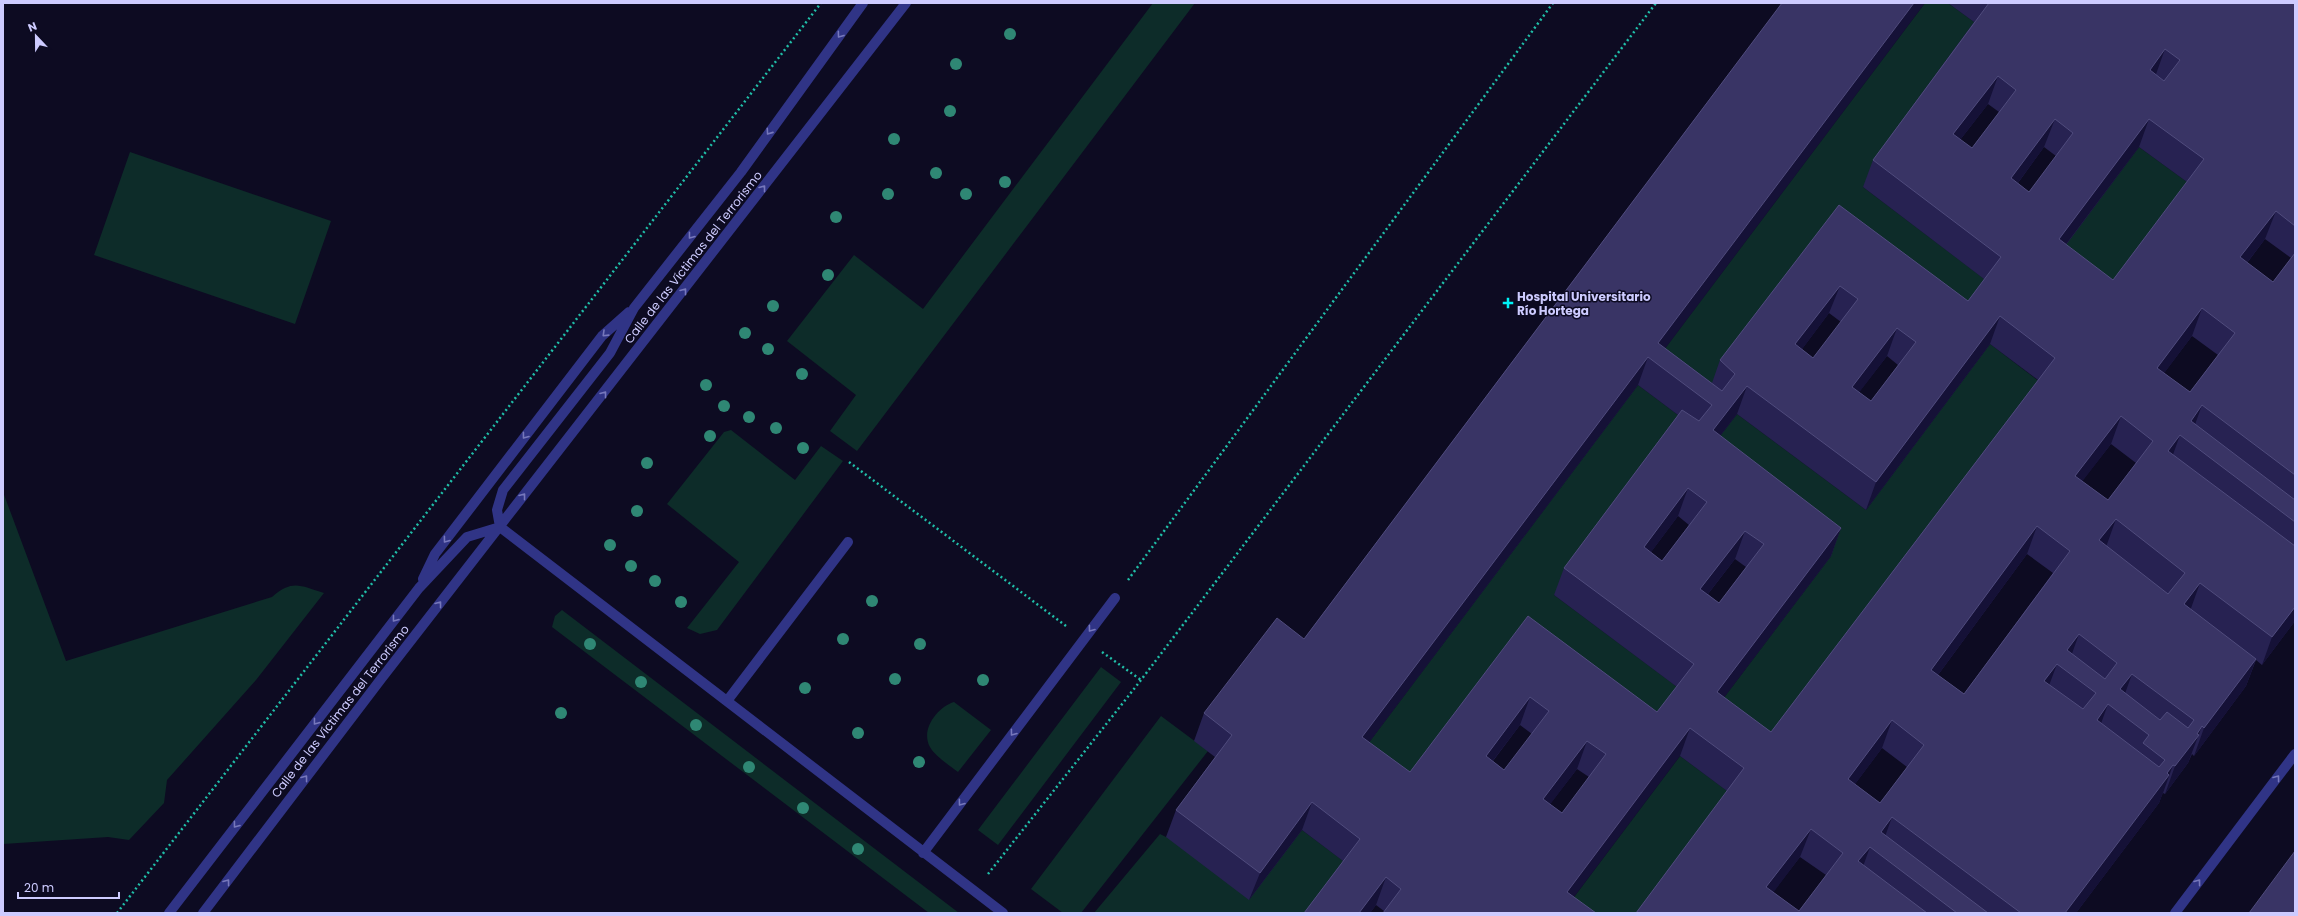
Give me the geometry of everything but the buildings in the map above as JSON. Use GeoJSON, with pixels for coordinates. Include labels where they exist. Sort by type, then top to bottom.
{"type":"FeatureCollection","features":[{"type":"Feature","properties":{"kind":"street","name":"Calle de las Víctimas del Terrorismo"},"geometry":{"type":"LineString","coordinates":[[500,527],[497,510],[503,490],[610,352],[634,308],[741,172],[863,3]]}},
{"type":"Feature","properties":{"kind":"street","name":"Calle de las Víctimas del Terrorismo"},"geometry":{"type":"LineString","coordinates":[[203,913],[906,3]]}},
{"type":"Feature","properties":{"kind":"street","name":"Calle de las Víctimas del Terrorismo"},"geometry":{"type":"LineString","coordinates":[[419,588],[435,554],[602,336],[634,308]]}},
{"type":"Feature","properties":{"kind":"street","name":"Calle de las Víctimas del Terrorismo"},"geometry":{"type":"LineString","coordinates":[[169,913],[419,588],[467,537],[500,527]]}},
{"type":"Feature","properties":{"kind":"street"},"geometry":{"type":"LineString","coordinates":[[500,527],[1003,913]]}},
{"type":"Feature","properties":{"kind":"street"},"geometry":{"type":"LineString","coordinates":[[727,701],[848,542]]}},
{"type":"Feature","properties":{"kind":"street"},"geometry":{"type":"LineString","coordinates":[[923,853],[1115,598]]}},
{"type":"Feature","properties":{"kind":"street"},"geometry":{"type":"LineString","coordinates":[[2175,913],[2295,754]]}},
{"type":"Feature","properties":{"kind":"path"},"geometry":{"type":"LineString","coordinates":[[117,913],[821,3]]}},
{"type":"Feature","properties":{"kind":"path"},"geometry":{"type":"LineString","coordinates":[[1115,598],[1553,3]]}},
{"type":"Feature","properties":{"kind":"path"},"geometry":{"type":"LineString","coordinates":[[974,891],[1141,680],[1656,3]]}},
{"type":"Feature","properties":{"kind":"path"},"geometry":{"type":"LineString","coordinates":[[849,462],[1084,640],[1141,680]]}},
{"type":"Feature","properties":{"kind":"green space"},"geometry":{"type":"Polygon","coordinates":[[[1153,3],[1195,3],[857,451],[830,431],[856,395],[787,341],[854,255],[923,309],[1153,3]]]}},
{"type":"Feature","properties":{"kind":"green space"},"geometry":{"type":"Polygon","coordinates":[[[1925,3],[1948,3],[1981,27],[1863,187],[1991,284],[1958,329],[1829,233],[1710,388],[1648,371],[1925,3]]]}},
{"type":"Feature","properties":{"kind":"green space"},"geometry":{"type":"Polygon","coordinates":[[[2139,147],[2194,187],[2103,308],[2049,267],[2139,147]]]}},
{"type":"Feature","properties":{"kind":"green space"},"geometry":{"type":"Polygon","coordinates":[[[130,152],[331,221],[295,324],[94,255],[130,152]]]}},
{"type":"Feature","properties":{"kind":"green space"},"geometry":{"type":"Polygon","coordinates":[[[1990,344],[2045,386],[1761,760],[1707,720],[1831,556],[1703,458],[1737,414],[1866,510],[1990,344]]]}},
{"type":"Feature","properties":{"kind":"green space"},"geometry":{"type":"Polygon","coordinates":[[[1638,385],[1702,433],[1554,595],[1684,692],[1647,740],[1518,644],[1399,800],[1352,765],[1638,385]]]}},
{"type":"Feature","properties":{"kind":"green space"},"geometry":{"type":"Polygon","coordinates":[[[731,430],[795,480],[821,446],[843,461],[717,630],[700,634],[687,628],[739,562],[667,504],[724,432],[731,430]]]}},
{"type":"Feature","properties":{"kind":"green space"},"geometry":{"type":"Polygon","coordinates":[[[3,492],[66,661],[272,597],[279,591],[291,586],[303,586],[324,593],[256,680],[167,780],[164,803],[129,840],[108,837],[3,844],[3,492]]]}},
{"type":"Feature","properties":{"kind":"green space"},"geometry":{"type":"Polygon","coordinates":[[[562,610],[959,913],[929,913],[552,627],[555,616],[562,610]]]}},
{"type":"Feature","properties":{"kind":"green space"},"geometry":{"type":"Polygon","coordinates":[[[1101,667],[1121,682],[998,845],[978,830],[1101,667]]]}},
{"type":"Feature","properties":{"kind":"green space"},"geometry":{"type":"Polygon","coordinates":[[[954,702],[991,730],[958,772],[935,754],[930,747],[927,733],[932,720],[937,714],[942,709],[954,702]]]}},
{"type":"Feature","properties":{"kind":"green space"},"geometry":{"type":"Polygon","coordinates":[[[1161,716],[1208,751],[1081,913],[1063,913],[1031,889],[1161,716]]]}},
{"type":"Feature","properties":{"kind":"green space"},"geometry":{"type":"Polygon","coordinates":[[[1680,756],[1734,796],[1646,913],[1562,913],[1680,756]]]}},
{"type":"Feature","properties":{"kind":"green space"},"geometry":{"type":"Polygon","coordinates":[[[1302,830],[1350,866],[1315,913],[1094,913],[1160,834],[1166,837],[1302,830]]]}},
{"type":"Feature","properties":{"kind":"place","name":"Hospital Universitario Río Hortega"},"geometry":{"type":"Point","coordinates":[1508,303]}}]}
